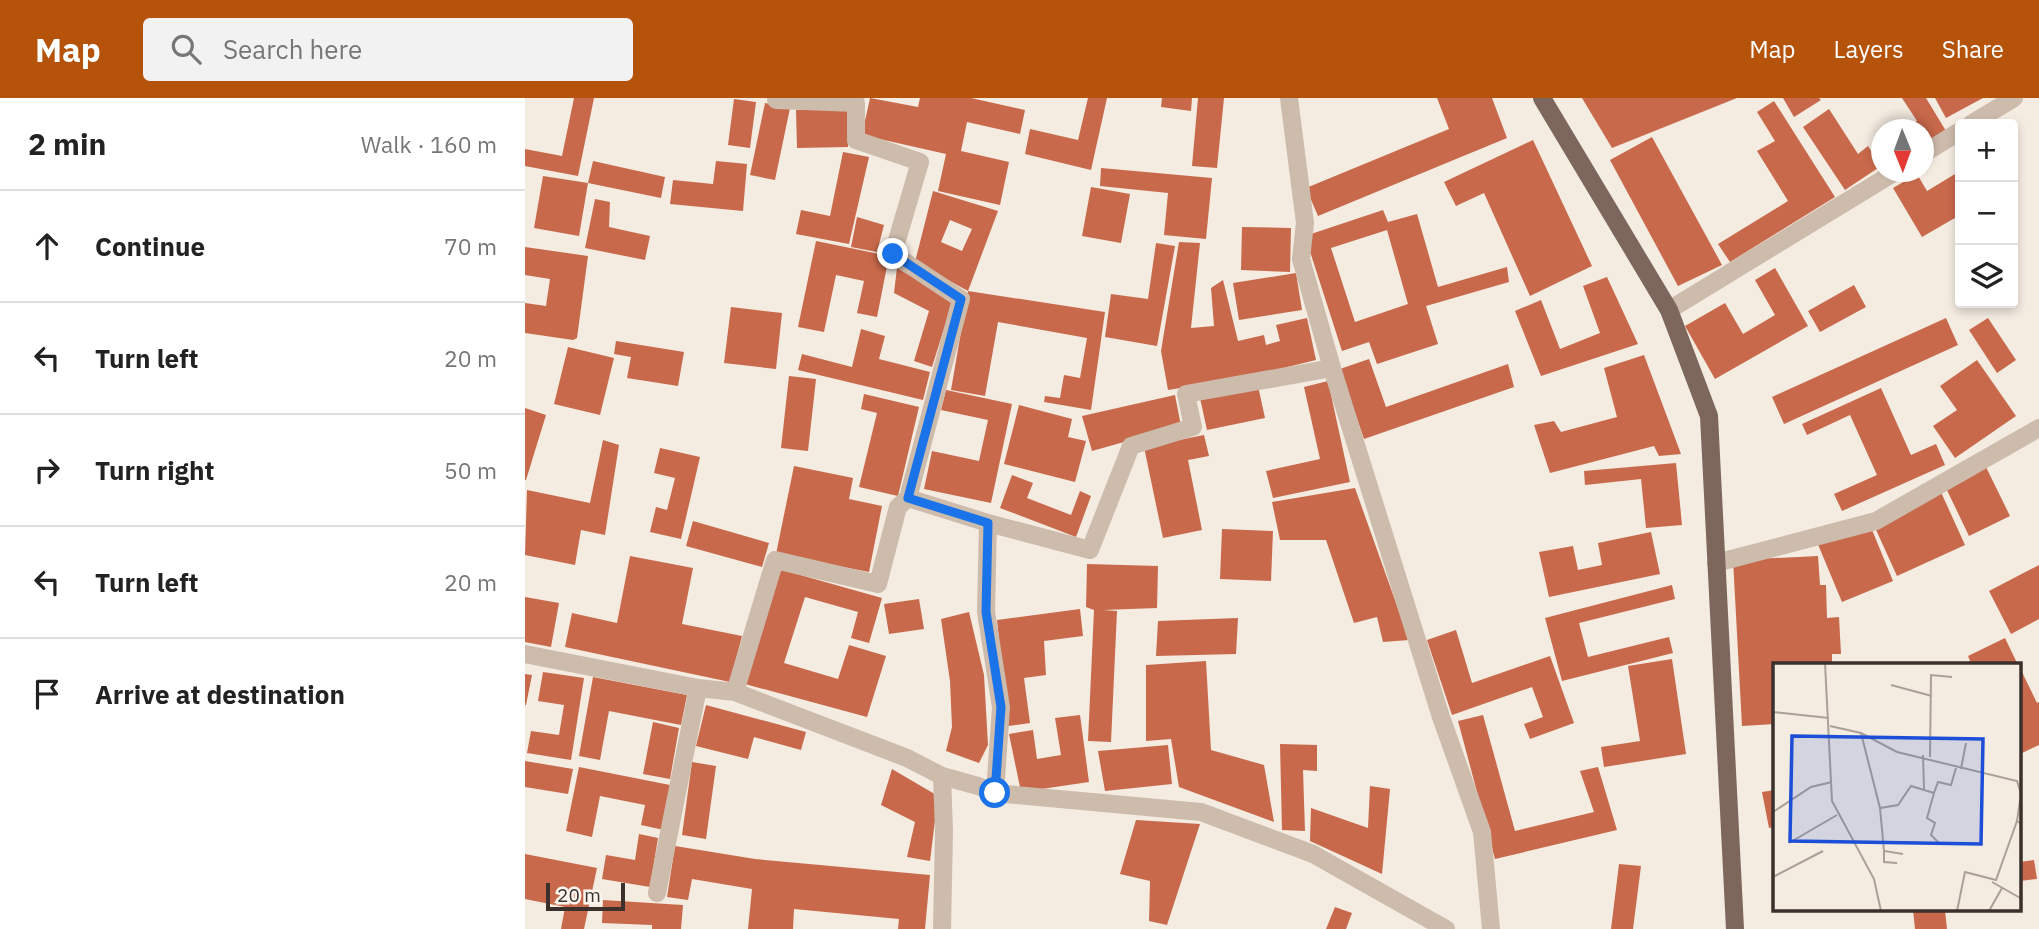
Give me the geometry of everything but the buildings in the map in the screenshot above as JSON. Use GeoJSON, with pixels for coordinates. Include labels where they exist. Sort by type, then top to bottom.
{"type":"FeatureCollection","features":[{"type":"Feature","properties":{"kind":"main road"},"geometry":{"type":"LineString","coordinates":[[1542,98],[1669,310],[1709,416],[1735,929]]}},
{"type":"Feature","properties":{"kind":"street"},"geometry":{"type":"LineString","coordinates":[[1289,98],[1305,223],[1301,259],[1332,368],[1441,717],[1482,832],[1490,929]]}},
{"type":"Feature","properties":{"kind":"street"},"geometry":{"type":"LineString","coordinates":[[1979,119],[2014,98]]}},
{"type":"Feature","properties":{"kind":"street"},"geometry":{"type":"LineString","coordinates":[[735,692],[775,560],[878,584],[898,507],[908,498],[961,299],[893,254],[920,162],[856,140],[856,103],[776,100]]}},
{"type":"Feature","properties":{"kind":"street"},"geometry":{"type":"LineString","coordinates":[[1934,147],[1955,134]]}},
{"type":"Feature","properties":{"kind":"street"},"geometry":{"type":"LineString","coordinates":[[1669,310],[1879,182]]}},
{"type":"Feature","properties":{"kind":"street"},"geometry":{"type":"LineString","coordinates":[[908,498],[1090,550],[1131,446],[1193,427],[1186,394],[1332,368]]}},
{"type":"Feature","properties":{"kind":"street"},"geometry":{"type":"LineString","coordinates":[[1716,563],[1876,521],[2039,428]]}},
{"type":"Feature","properties":{"kind":"street"},"geometry":{"type":"LineString","coordinates":[[988,523],[986,612],[1001,707],[995,793]]}},
{"type":"Feature","properties":{"kind":"street"},"geometry":{"type":"LineString","coordinates":[[525,654],[698,688],[735,692],[907,758],[942,776],[995,793],[1201,812],[1313,854],[1446,929]]}},
{"type":"Feature","properties":{"kind":"street"},"geometry":{"type":"LineString","coordinates":[[657,893],[698,688]]}},
{"type":"Feature","properties":{"kind":"street"},"geometry":{"type":"LineString","coordinates":[[942,776],[942,929]]}},
{"type":"Feature","properties":{"kind":"route"},"geometry":{"type":"LineString","coordinates":[[893,254],[961,299],[908,498],[988,523],[986,612],[1001,707],[995,793]]}}]}
